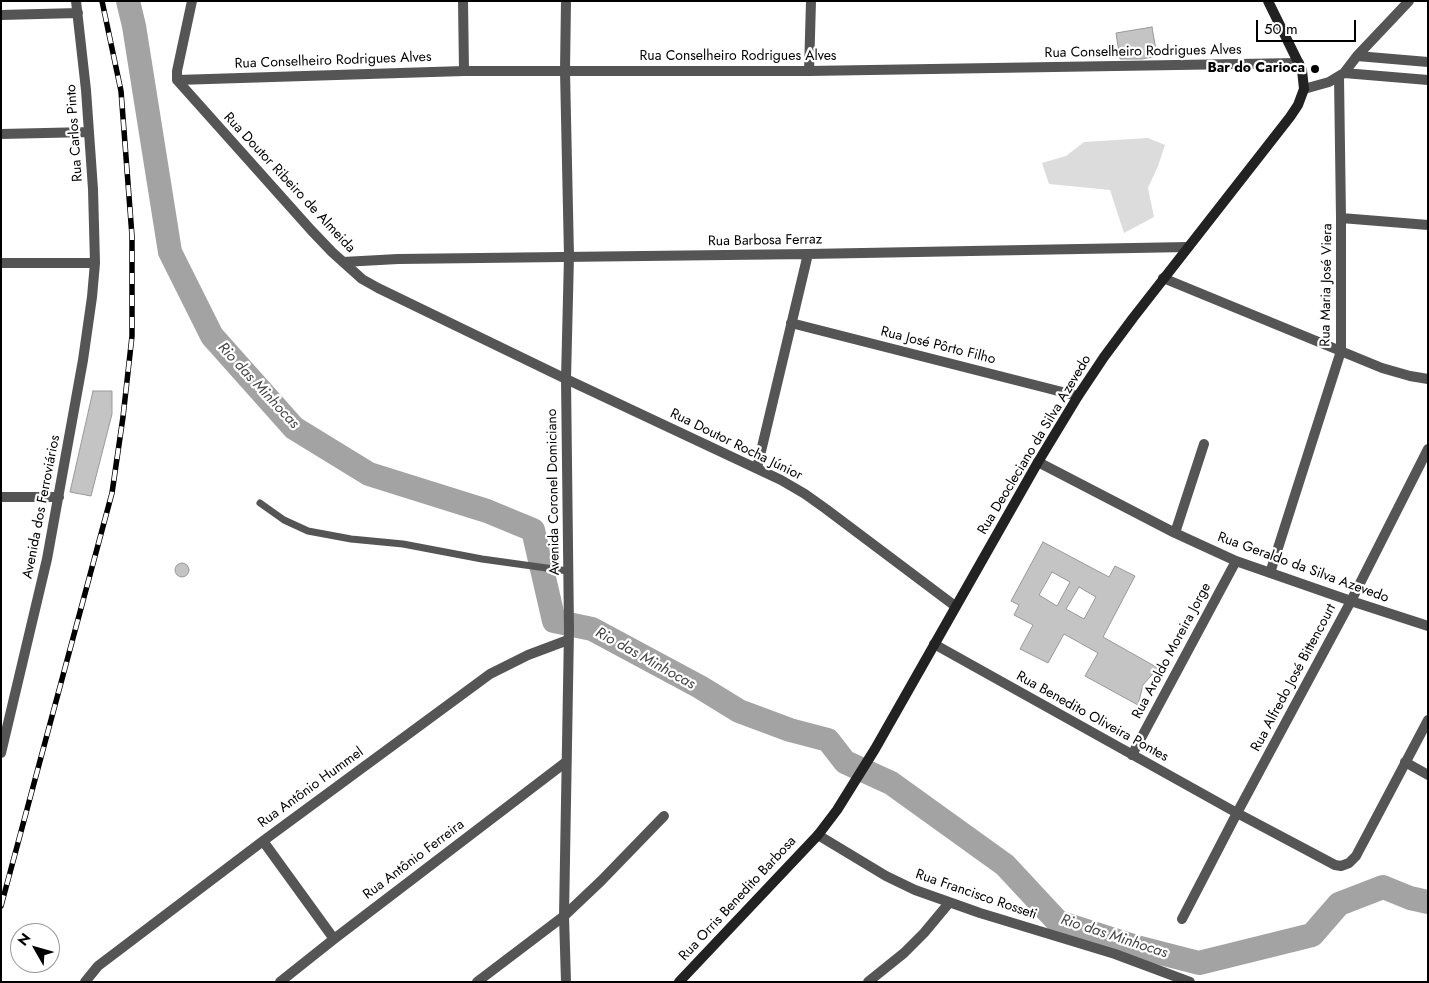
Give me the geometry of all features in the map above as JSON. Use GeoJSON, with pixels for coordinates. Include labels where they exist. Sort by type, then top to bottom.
{"type":"FeatureCollection","features":[{"type":"Feature","properties":{"kind":"main road"},"geometry":{"type":"LineString","coordinates":[[1268,1],[1299,63],[1304,78],[1304,89]]}},
{"type":"Feature","properties":{"kind":"main road","name":"Rua Deocleciano da Silva Azevedo"},"geometry":{"type":"LineString","coordinates":[[818,835],[838,810],[875,749],[955,606],[1078,396],[1163,278],[1290,118],[1298,105],[1304,89]]}},
{"type":"Feature","properties":{"kind":"main road","name":"Rua Orris Benedito Barbosa"},"geometry":{"type":"LineString","coordinates":[[679,982],[818,835]]}},
{"type":"Feature","properties":{"kind":"street","name":"Rua Carlos Pinto"},"geometry":{"type":"LineString","coordinates":[[76,1],[89,132],[95,263]]}},
{"type":"Feature","properties":{"kind":"street"},"geometry":{"type":"LineString","coordinates":[[177,80],[177,71],[192,1]]}},
{"type":"Feature","properties":{"kind":"street"},"geometry":{"type":"LineString","coordinates":[[463,1],[464,71]]}},
{"type":"Feature","properties":{"kind":"street","name":"Avenida Coronel Domiciano"},"geometry":{"type":"LineString","coordinates":[[566,1],[565,71],[569,256],[566,380],[569,594],[564,916],[566,982]]}},
{"type":"Feature","properties":{"kind":"street"},"geometry":{"type":"LineString","coordinates":[[808,72],[811,1]]}},
{"type":"Feature","properties":{"kind":"street"},"geometry":{"type":"LineString","coordinates":[[1304,89],[1321,85],[1342,75],[1357,56],[1409,1]]}},
{"type":"Feature","properties":{"kind":"street"},"geometry":{"type":"LineString","coordinates":[[1,15],[78,12]]}},
{"type":"Feature","properties":{"kind":"street"},"geometry":{"type":"LineString","coordinates":[[1357,56],[1428,62]]}},
{"type":"Feature","properties":{"kind":"street","name":"Rua Conselheiro Rodrigues Alves"},"geometry":{"type":"LineString","coordinates":[[177,80],[464,71],[808,72],[1299,63]]}},
{"type":"Feature","properties":{"kind":"street"},"geometry":{"type":"LineString","coordinates":[[1342,75],[1428,80]]}},
{"type":"Feature","properties":{"kind":"street","name":"Rua Maria José Viera"},"geometry":{"type":"LineString","coordinates":[[1270,573],[1341,351],[1342,75]]}},
{"type":"Feature","properties":{"kind":"street","name":"Rua Doutor Ribeiro de Almeida"},"geometry":{"type":"LineString","coordinates":[[177,80],[311,230],[362,279],[566,380]]}},
{"type":"Feature","properties":{"kind":"street"},"geometry":{"type":"LineString","coordinates":[[1,134],[89,132]]}},
{"type":"Feature","properties":{"kind":"street"},"geometry":{"type":"LineString","coordinates":[[1341,218],[1428,225]]}},
{"type":"Feature","properties":{"kind":"street","name":"Rua Barbosa Ferraz"},"geometry":{"type":"LineString","coordinates":[[343,262],[398,259],[1188,247]]}},
{"type":"Feature","properties":{"kind":"street"},"geometry":{"type":"LineString","coordinates":[[757,468],[808,254]]}},
{"type":"Feature","properties":{"kind":"street"},"geometry":{"type":"LineString","coordinates":[[1,263],[95,263]]}},
{"type":"Feature","properties":{"kind":"street","name":"Avenida dos Ferroviários"},"geometry":{"type":"LineString","coordinates":[[1,753],[6,711],[46,559],[59,497],[83,360],[95,263]]}},
{"type":"Feature","properties":{"kind":"street"},"geometry":{"type":"LineString","coordinates":[[1163,278],[1382,368],[1428,379]]}},
{"type":"Feature","properties":{"kind":"street","name":"Rua José Pôrto Filho"},"geometry":{"type":"LineString","coordinates":[[791,323],[1078,396]]}},
{"type":"Feature","properties":{"kind":"street","name":"Rua Doutor Rocha Júnior"},"geometry":{"type":"LineString","coordinates":[[566,380],[757,468],[805,494],[955,606]]}},
{"type":"Feature","properties":{"kind":"street"},"geometry":{"type":"LineString","coordinates":[[1175,533],[1204,444]]}},
{"type":"Feature","properties":{"kind":"street","name":"Rua Alfredo José Bittencourt"},"geometry":{"type":"LineString","coordinates":[[1182,918],[1351,601],[1428,449]]}},
{"type":"Feature","properties":{"kind":"street","name":"Rua Geraldo da Silva Azevedo"},"geometry":{"type":"LineString","coordinates":[[1038,462],[1175,533],[1236,561],[1428,626]]}},
{"type":"Feature","properties":{"kind":"street"},"geometry":{"type":"LineString","coordinates":[[1,496],[59,497]]}},
{"type":"Feature","properties":{"kind":"street","name":"Rua Aroldo Moreira Jorge"},"geometry":{"type":"LineString","coordinates":[[1132,755],[1236,561]]}},
{"type":"Feature","properties":{"kind":"street","name":"Rua Antônio Hummel"},"geometry":{"type":"LineString","coordinates":[[85,982],[98,966],[263,841],[490,674],[569,635]]}},
{"type":"Feature","properties":{"kind":"street","name":"Rua Benedito Oliveira Pontes"},"geometry":{"type":"LineString","coordinates":[[934,644],[1237,813],[1335,865],[1345,866],[1356,856],[1405,762]]}},
{"type":"Feature","properties":{"kind":"street"},"geometry":{"type":"LineString","coordinates":[[1428,720],[1405,762],[1428,775]]}},
{"type":"Feature","properties":{"kind":"street","name":"Rua Antônio Ferreira"},"geometry":{"type":"LineString","coordinates":[[280,982],[566,762]]}},
{"type":"Feature","properties":{"kind":"street"},"geometry":{"type":"LineString","coordinates":[[477,982],[564,916],[664,816]]}},
{"type":"Feature","properties":{"kind":"street","name":"Rua Francisco Rosseti"},"geometry":{"type":"LineString","coordinates":[[818,835],[886,876],[915,890],[949,903],[1115,954],[1190,982]]}},
{"type":"Feature","properties":{"kind":"street"},"geometry":{"type":"LineString","coordinates":[[263,841],[334,939]]}},
{"type":"Feature","properties":{"kind":"street"},"geometry":{"type":"LineString","coordinates":[[868,982],[904,953],[949,903]]}},
{"type":"Feature","properties":{"kind":"lane"},"geometry":{"type":"LineString","coordinates":[[260,503],[294,526],[308,531],[351,539],[403,544],[482,559],[568,571]]}},
{"type":"Feature","properties":{"kind":"shaded area"},"geometry":{"type":"Polygon","coordinates":[[[1148,138],[1165,145],[1148,188],[1154,217],[1124,233],[1110,190],[1049,184],[1042,163],[1066,156],[1084,142],[1148,138]]]}},
{"type":"Feature","properties":{"kind":"building"},"geometry":{"type":"Polygon","coordinates":[[[1152,27],[1157,56],[1142,59],[1120,59],[1116,33],[1152,27]]]}},
{"type":"Feature","properties":{"kind":"building"},"geometry":{"type":"Polygon","coordinates":[[[93,391],[112,391],[112,414],[91,496],[70,492],[93,391]]]}},
{"type":"Feature","properties":{"kind":"building"},"geometry":{"type":"Polygon","coordinates":[[[1043,542],[1109,577],[1115,566],[1135,576],[1103,637],[1158,668],[1143,685],[1138,705],[1085,676],[1098,653],[1064,634],[1048,663],[1020,649],[1033,625],[1014,615],[1019,605],[1011,601],[1043,542]],[[1052,572],[1039,595],[1057,606],[1070,582],[1052,572]],[[1079,587],[1066,609],[1084,619],[1096,597],[1079,587]]]}},
{"type":"Feature","properties":{"kind":"building"},"geometry":{"type":"Polygon","coordinates":[[[179,563],[185,563],[189,570],[185,577],[179,577],[175,573],[175,567],[179,563]]]}},
{"type":"Feature","properties":{"kind":"waterway","name":"Rio das Minhocas"},"geometry":{"type":"LineString","coordinates":[[128,1],[134,26],[170,252],[212,336],[294,428],[369,474],[487,511],[533,530],[554,621],[592,629],[700,687],[739,711],[790,730],[828,740],[845,762],[891,783],[1005,865],[1058,922],[1133,946],[1199,963],[1312,935],[1339,904],[1383,887],[1410,898],[1428,902]]}},
{"type":"Feature","properties":{"kind":"railway"},"geometry":{"type":"LineString","coordinates":[[1,906],[112,493],[123,417],[132,336],[132,236],[121,91],[102,1]]}},
{"type":"Feature","properties":{"kind":"place","name":"Bar do Carioca"},"geometry":{"type":"Point","coordinates":[1315,69]}}]}
